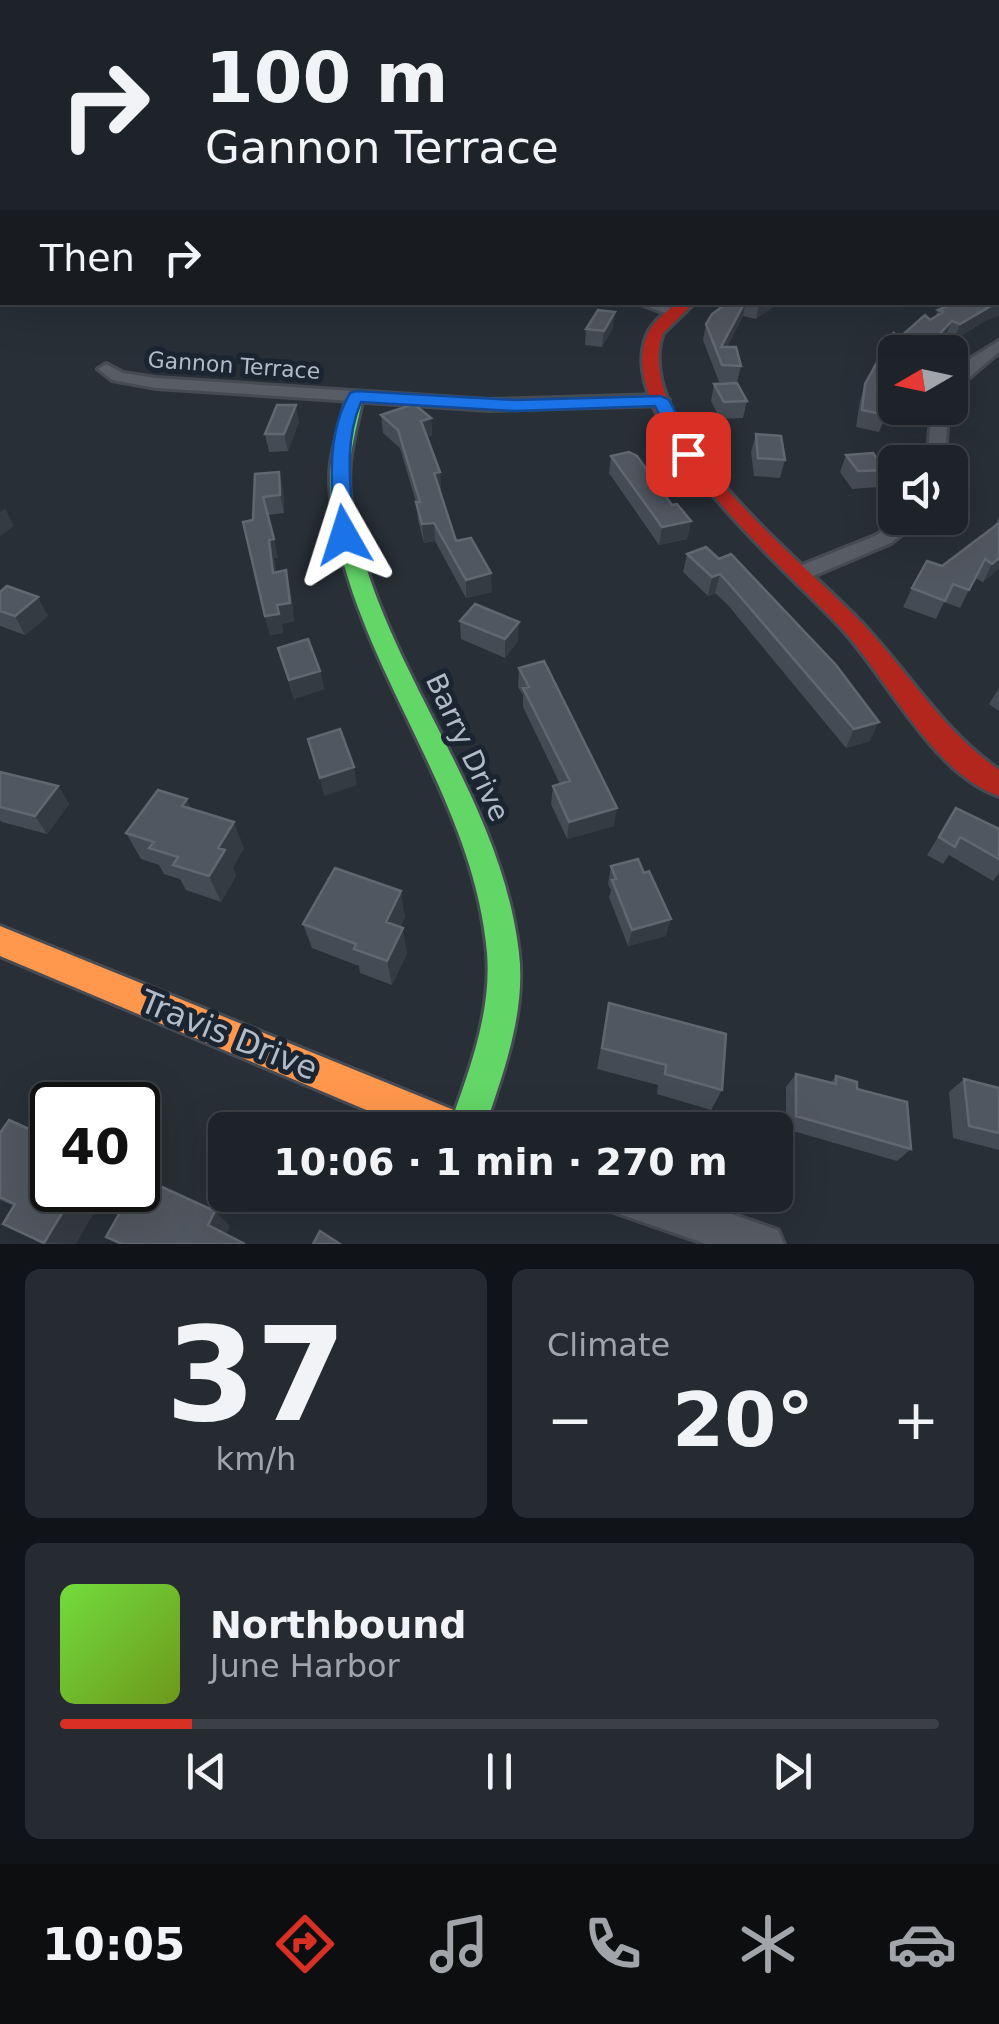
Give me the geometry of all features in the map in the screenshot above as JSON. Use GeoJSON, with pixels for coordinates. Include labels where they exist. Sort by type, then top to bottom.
{"type":"FeatureCollection","features":[{"type":"Feature","properties":{"kind":"street"},"geometry":{"type":"LineString","coordinates":[[681,307],[659,326],[649,352],[650,372],[688,454],[710,485],[888,666],[945,744],[999,785]]}},
{"type":"Feature","properties":{"kind":"street"},"geometry":{"type":"LineString","coordinates":[[968,368],[999,345]]}},
{"type":"Feature","properties":{"kind":"street","name":"Gannon Terrace"},"geometry":{"type":"LineString","coordinates":[[106,369],[118,377],[140,381],[516,406],[661,400]]}},
{"type":"Feature","properties":{"kind":"street","name":"Barry Drive"},"geometry":{"type":"LineString","coordinates":[[356,396],[346,417],[338,478],[349,556],[362,596],[482,849],[501,922],[502,1003],[492,1053],[472,1112]]}},
{"type":"Feature","properties":{"kind":"street"},"geometry":{"type":"LineString","coordinates":[[799,574],[889,535]]}},
{"type":"Feature","properties":{"kind":"street","name":"Travis Drive"},"geometry":{"type":"LineString","coordinates":[[0,940],[415,1112]]}},
{"type":"Feature","properties":{"kind":"street"},"geometry":{"type":"LineString","coordinates":[[669,1212],[764,1244]]}},
{"type":"Feature","properties":{"kind":"building"},"geometry":{"type":"Polygon","coordinates":[[[725,305],[743,305],[721,347],[736,347],[741,366],[722,365],[706,324],[725,305]]]}},
{"type":"Feature","properties":{"kind":"building"},"geometry":{"type":"Polygon","coordinates":[[[949,305],[994,305],[960,324],[952,321],[939,335],[902,335],[925,315],[930,320],[943,312],[938,310],[949,305]]]}},
{"type":"Feature","properties":{"kind":"building"},"geometry":{"type":"Polygon","coordinates":[[[598,310],[615,312],[604,331],[586,329],[598,310]]]}},
{"type":"Feature","properties":{"kind":"building"},"geometry":{"type":"Polygon","coordinates":[[[878,361],[878,413],[862,410],[865,384],[878,361]]]}},
{"type":"Feature","properties":{"kind":"building"},"geometry":{"type":"Polygon","coordinates":[[[737,383],[747,401],[724,402],[714,384],[737,383]]]}},
{"type":"Feature","properties":{"kind":"building"},"geometry":{"type":"Polygon","coordinates":[[[414,404],[431,418],[421,421],[440,472],[434,473],[456,541],[471,538],[491,573],[466,580],[434,523],[422,524],[416,502],[420,502],[398,430],[381,415],[414,404]]]}},
{"type":"Feature","properties":{"kind":"building"},"geometry":{"type":"Polygon","coordinates":[[[277,405],[296,405],[284,434],[265,434],[277,405]]]}},
{"type":"Feature","properties":{"kind":"building"},"geometry":{"type":"Polygon","coordinates":[[[756,434],[781,436],[785,460],[758,458],[756,434]]]}},
{"type":"Feature","properties":{"kind":"building"},"geometry":{"type":"Polygon","coordinates":[[[629,452],[637,456],[672,505],[677,504],[691,521],[662,527],[611,456],[629,452]]]}},
{"type":"Feature","properties":{"kind":"building"},"geometry":{"type":"Polygon","coordinates":[[[873,453],[878,470],[858,471],[846,455],[873,453]]]}},
{"type":"Feature","properties":{"kind":"building"},"geometry":{"type":"Polygon","coordinates":[[[279,472],[280,495],[263,497],[274,539],[269,540],[273,573],[286,570],[290,603],[277,605],[279,614],[265,616],[243,522],[253,520],[255,474],[279,472]]]}},
{"type":"Feature","properties":{"kind":"building"},"geometry":{"type":"Polygon","coordinates":[[[999,523],[999,558],[992,564],[985,559],[969,590],[953,584],[945,601],[912,588],[927,561],[942,566],[999,523]]]}},
{"type":"Feature","properties":{"kind":"building"},"geometry":{"type":"Polygon","coordinates":[[[706,547],[719,559],[731,554],[836,665],[879,722],[854,729],[720,574],[712,577],[687,554],[706,547]]]}},
{"type":"Feature","properties":{"kind":"building"},"geometry":{"type":"Polygon","coordinates":[[[7,586],[38,597],[15,616],[0,611],[0,592],[7,586]]]}},
{"type":"Feature","properties":{"kind":"building"},"geometry":{"type":"Polygon","coordinates":[[[475,604],[519,622],[505,639],[460,621],[475,604]]]}},
{"type":"Feature","properties":{"kind":"building"},"geometry":{"type":"Polygon","coordinates":[[[308,639],[320,671],[289,680],[278,648],[308,639]]]}},
{"type":"Feature","properties":{"kind":"building"},"geometry":{"type":"Polygon","coordinates":[[[544,661],[617,808],[569,822],[553,786],[570,781],[523,688],[529,687],[519,668],[544,661]]]}},
{"type":"Feature","properties":{"kind":"building"},"geometry":{"type":"Polygon","coordinates":[[[340,729],[354,767],[320,778],[308,739],[340,729]]]}},
{"type":"Feature","properties":{"kind":"building"},"geometry":{"type":"Polygon","coordinates":[[[0,772],[58,786],[35,816],[0,807],[0,772]]]}},
{"type":"Feature","properties":{"kind":"building"},"geometry":{"type":"Polygon","coordinates":[[[158,790],[187,799],[182,806],[234,822],[218,848],[225,850],[209,876],[173,865],[178,857],[149,848],[154,842],[126,833],[158,790]]]}},
{"type":"Feature","properties":{"kind":"building"},"geometry":{"type":"Polygon","coordinates":[[[956,808],[999,829],[999,859],[960,837],[955,847],[939,837],[956,808]]]}},
{"type":"Feature","properties":{"kind":"building"},"geometry":{"type":"Polygon","coordinates":[[[638,859],[644,873],[649,871],[671,919],[632,930],[612,880],[616,879],[611,866],[638,859]]]}},
{"type":"Feature","properties":{"kind":"building"},"geometry":{"type":"Polygon","coordinates":[[[335,868],[401,891],[386,922],[403,928],[387,961],[354,949],[356,944],[303,924],[335,868]]]}},
{"type":"Feature","properties":{"kind":"building"},"geometry":{"type":"Polygon","coordinates":[[[609,1003],[726,1034],[722,1090],[665,1074],[666,1065],[602,1048],[609,1003]]]}},
{"type":"Feature","properties":{"kind":"building"},"geometry":{"type":"Polygon","coordinates":[[[796,1074],[836,1084],[836,1076],[857,1082],[857,1089],[907,1102],[911,1149],[796,1116],[796,1074]]]}},
{"type":"Feature","properties":{"kind":"building"},"geometry":{"type":"Polygon","coordinates":[[[964,1079],[999,1088],[999,1133],[969,1126],[964,1079]]]}},
{"type":"Feature","properties":{"kind":"building"},"geometry":{"type":"Polygon","coordinates":[[[9,1120],[30,1129],[30,1212],[63,1212],[44,1243],[3,1224],[15,1204],[0,1197],[0,1133],[9,1120]]]}},
{"type":"Feature","properties":{"kind":"building"},"geometry":{"type":"Polygon","coordinates":[[[160,1186],[214,1212],[208,1225],[245,1244],[122,1244],[106,1237],[120,1212],[160,1212],[160,1186]]]}},
{"type":"Feature","properties":{"kind":"building"},"geometry":{"type":"Polygon","coordinates":[[[320,1231],[340,1244],[313,1244],[320,1231]]]}},
{"type":"Feature","properties":{"kind":"traffic: fast"},"geometry":{"type":"LineString","coordinates":[[355,396],[340,466],[346,535],[367,604],[465,812],[490,882],[503,953],[498,1021],[472,1112]]}},
{"type":"Feature","properties":{"kind":"traffic: slow"},"geometry":{"type":"LineString","coordinates":[[0,941],[414,1112]]}},
{"type":"Feature","properties":{"kind":"traffic: jam"},"geometry":{"type":"LineString","coordinates":[[685,305],[659,327],[653,339],[650,373],[664,411],[688,452],[757,532],[850,624],[935,730],[974,768],[999,785]]}},
{"type":"Feature","properties":{"kind":"route"},"geometry":{"type":"LineString","coordinates":[[344,535],[338,478],[346,417],[356,396],[516,406],[661,400],[688,454]]}}]}
